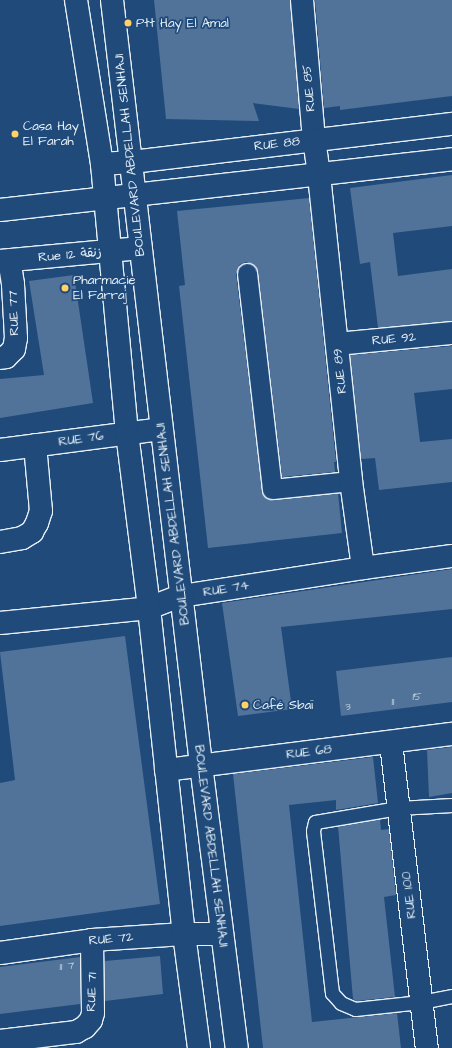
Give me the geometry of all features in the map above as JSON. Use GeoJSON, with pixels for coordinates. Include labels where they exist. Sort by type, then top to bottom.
{"type":"FeatureCollection","features":[{"type":"Feature","properties":{"kind":"street"},"geometry":{"type":"LineString","coordinates":[[76,0],[102,164],[127,433],[149,608],[184,934],[199,1048]]}},
{"type":"Feature","properties":{"kind":"street","name":"BOULEVARD ABDELLAH SENHAJI"},"geometry":{"type":"LineString","coordinates":[[112,0],[201,765],[237,1048]]}},
{"type":"Feature","properties":{"kind":"street","name":"RUE 85"},"geometry":{"type":"LineString","coordinates":[[302,0],[314,139],[319,175]]}},
{"type":"Feature","properties":{"kind":"street","name":"RUE 88"},"geometry":{"type":"LineString","coordinates":[[102,164],[132,162],[314,139],[452,124]]}},
{"type":"Feature","properties":{"kind":"street"},"geometry":{"type":"LineString","coordinates":[[0,210],[104,197],[319,175],[452,159]]}},
{"type":"Feature","properties":{"kind":"street","name":"RUE 89"},"geometry":{"type":"LineString","coordinates":[[319,175],[351,481],[363,568]]}},
{"type":"Feature","properties":{"kind":"street","name":"Rue 12 زنقة"},"geometry":{"type":"LineString","coordinates":[[4,260],[110,252],[140,248]]}},
{"type":"Feature","properties":{"kind":"street","name":"RUE 77"},"geometry":{"type":"LineString","coordinates":[[0,358],[6,357],[14,349],[16,338],[13,284],[4,260]]}},
{"type":"Feature","properties":{"kind":"street"},"geometry":{"type":"LineString","coordinates":[[247,273],[272,489],[351,481]]}},
{"type":"Feature","properties":{"kind":"street","name":"RUE 92"},"geometry":{"type":"LineString","coordinates":[[337,344],[452,333]]}},
{"type":"Feature","properties":{"kind":"street","name":"RUE 76"},"geometry":{"type":"LineString","coordinates":[[0,450],[161,429]]}},
{"type":"Feature","properties":{"kind":"street"},"geometry":{"type":"LineString","coordinates":[[0,542],[22,538],[32,532],[38,523],[41,511],[35,445]]}},
{"type":"Feature","properties":{"kind":"street","name":"RUE 74"},"geometry":{"type":"LineString","coordinates":[[0,623],[149,608],[181,596],[452,556]]}},
{"type":"Feature","properties":{"kind":"street","name":"RUE 68"},"geometry":{"type":"LineString","coordinates":[[166,770],[452,734]]}},
{"type":"Feature","properties":{"kind":"street","name":"RUE 100"},"geometry":{"type":"LineString","coordinates":[[391,742],[427,1048]]}},
{"type":"Feature","properties":{"kind":"street","name":"RUE 72"},"geometry":{"type":"LineString","coordinates":[[0,953],[92,940],[184,934],[222,934]]}},
{"type":"Feature","properties":{"kind":"street","name":"RUE 71"},"geometry":{"type":"LineString","coordinates":[[0,1041],[76,1032],[85,1027],[91,1020],[94,1005],[92,940]]}},
{"type":"Feature","properties":{"kind":"lane"},"geometry":{"type":"LineString","coordinates":[[452,805],[398,808],[315,822],[313,831],[332,993],[341,1003],[355,1009],[421,1002],[452,996]]}},
{"type":"Feature","properties":{"kind":"building"},"geometry":{"type":"Polygon","coordinates":[[[154,0],[290,0],[299,109],[253,103],[259,121],[166,119],[154,0]]]}},
{"type":"Feature","properties":{"kind":"building"},"geometry":{"type":"Polygon","coordinates":[[[315,0],[452,0],[452,96],[340,110],[340,106],[324,108],[315,0]]]}},
{"type":"Feature","properties":{"kind":"building"},"geometry":{"type":"Polygon","coordinates":[[[452,175],[452,226],[393,233],[398,276],[452,269],[452,321],[378,328],[370,262],[360,264],[350,188],[452,175]]]}},
{"type":"Feature","properties":{"kind":"building"},"geometry":{"type":"Polygon","coordinates":[[[309,198],[336,462],[334,462],[335,472],[282,477],[258,272],[256,266],[246,262],[240,264],[236,274],[263,495],[267,499],[273,500],[338,493],[342,533],[208,548],[179,286],[185,285],[177,211],[309,198]]]}},
{"type":"Feature","properties":{"kind":"building"},"geometry":{"type":"Polygon","coordinates":[[[74,275],[93,403],[0,418],[0,379],[44,375],[29,281],[74,275]]]}},
{"type":"Feature","properties":{"kind":"building"},"geometry":{"type":"Polygon","coordinates":[[[452,346],[452,389],[414,393],[420,442],[452,439],[452,482],[379,490],[375,458],[361,459],[350,355],[452,346]]]}},
{"type":"Feature","properties":{"kind":"building"},"geometry":{"type":"Polygon","coordinates":[[[452,569],[452,609],[281,627],[292,709],[238,716],[222,603],[452,569]]]}},
{"type":"Feature","properties":{"kind":"building"},"geometry":{"type":"Polygon","coordinates":[[[125,636],[160,904],[0,926],[0,783],[15,780],[0,652],[125,636]]]}},
{"type":"Feature","properties":{"kind":"building"},"geometry":{"type":"Polygon","coordinates":[[[452,657],[452,702],[341,716],[336,671],[452,657]]]}},
{"type":"Feature","properties":{"kind":"building"},"geometry":{"type":"Polygon","coordinates":[[[452,747],[452,793],[429,797],[427,750],[452,747]]]}},
{"type":"Feature","properties":{"kind":"building"},"geometry":{"type":"Polygon","coordinates":[[[373,757],[378,803],[336,810],[336,800],[289,805],[312,1022],[397,1013],[401,1048],[263,1048],[233,774],[373,757]]]}},
{"type":"Feature","properties":{"kind":"building"},"geometry":{"type":"Polygon","coordinates":[[[380,819],[381,830],[389,829],[396,895],[384,897],[395,997],[356,1001],[353,999],[338,826],[380,819]]]}},
{"type":"Feature","properties":{"kind":"building"},"geometry":{"type":"Polygon","coordinates":[[[160,956],[163,994],[105,1001],[105,961],[160,956]]]}},
{"type":"Feature","properties":{"kind":"building"},"geometry":{"type":"Polygon","coordinates":[[[80,957],[80,1004],[0,1014],[0,967],[80,957]]]}},
{"type":"Feature","properties":{"kind":"place","name":"Ptt Hay El Amal"},"geometry":{"type":"Point","coordinates":[128,23]}},
{"type":"Feature","properties":{"kind":"place","name":"Casa Hay El Farah"},"geometry":{"type":"Point","coordinates":[15,134]}},
{"type":"Feature","properties":{"kind":"place","name":"Pharmacie El Farraj"},"geometry":{"type":"Point","coordinates":[65,288]}},
{"type":"Feature","properties":{"kind":"place","name":"Café Sbaï"},"geometry":{"type":"Point","coordinates":[245,705]}}]}
